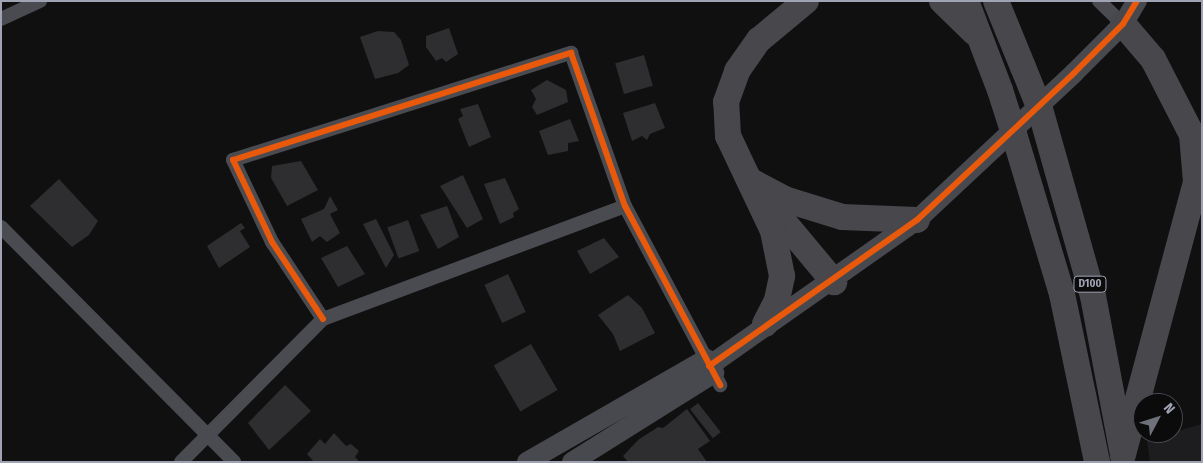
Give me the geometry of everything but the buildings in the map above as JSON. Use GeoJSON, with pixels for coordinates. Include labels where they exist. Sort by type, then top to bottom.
{"type":"FeatureCollection","features":[{"type":"Feature","properties":{"kind":"highway"},"geometry":{"type":"LineString","coordinates":[[765,324],[777,300],[782,276],[773,232],[728,136],[726,102],[737,71],[759,40],[798,9],[813,1]]}},
{"type":"Feature","properties":{"kind":"highway"},"geometry":{"type":"LineString","coordinates":[[942,1],[982,41]]}},
{"type":"Feature","properties":{"kind":"highway","name":"D100"},"geometry":{"type":"LineString","coordinates":[[966,1],[1000,90],[1062,294],[1096,462]]}},
{"type":"Feature","properties":{"kind":"highway","name":"D100"},"geometry":{"type":"LineString","coordinates":[[996,1],[1040,109],[1093,296],[1123,458]]}},
{"type":"Feature","properties":{"kind":"highway"},"geometry":{"type":"LineString","coordinates":[[1123,24],[1152,59],[1192,135],[1196,182],[1123,458]]}},
{"type":"Feature","properties":{"kind":"highway"},"geometry":{"type":"LineString","coordinates":[[749,180],[784,199],[842,217],[917,220]]}},
{"type":"Feature","properties":{"kind":"highway"},"geometry":{"type":"LineString","coordinates":[[749,180],[834,282]]}},
{"type":"Feature","properties":{"kind":"street"},"geometry":{"type":"LineString","coordinates":[[1,19],[40,1]]}},
{"type":"Feature","properties":{"kind":"street"},"geometry":{"type":"LineString","coordinates":[[1099,1],[1123,24]]}},
{"type":"Feature","properties":{"kind":"street"},"geometry":{"type":"LineString","coordinates":[[572,462],[712,371],[765,324],[834,282],[917,220],[1123,24],[1137,1]]}},
{"type":"Feature","properties":{"kind":"street"},"geometry":{"type":"LineString","coordinates":[[322,319],[272,242],[233,160],[571,53],[625,206],[712,371]]}},
{"type":"Feature","properties":{"kind":"street"},"geometry":{"type":"LineString","coordinates":[[181,462],[206,434],[322,319],[625,206]]}},
{"type":"Feature","properties":{"kind":"street"},"geometry":{"type":"LineString","coordinates":[[1,227],[234,462]]}},
{"type":"Feature","properties":{"kind":"street"},"geometry":{"type":"LineString","coordinates":[[528,462],[712,371]]}},
{"type":"Feature","properties":{"kind":"shaded area"},"geometry":{"type":"Polygon","coordinates":[[[1202,424],[1202,462],[1150,462],[1147,443],[1183,443],[1183,430],[1202,424]]]}},
{"type":"Feature","properties":{"kind":"cycle path"},"geometry":{"type":"LineString","coordinates":[[709,366],[917,220],[1074,73],[1123,24],[1137,1]]}},
{"type":"Feature","properties":{"kind":"cycle path"},"geometry":{"type":"LineString","coordinates":[[323,319],[272,242],[233,160],[571,53],[625,206],[720,385]]}}]}
